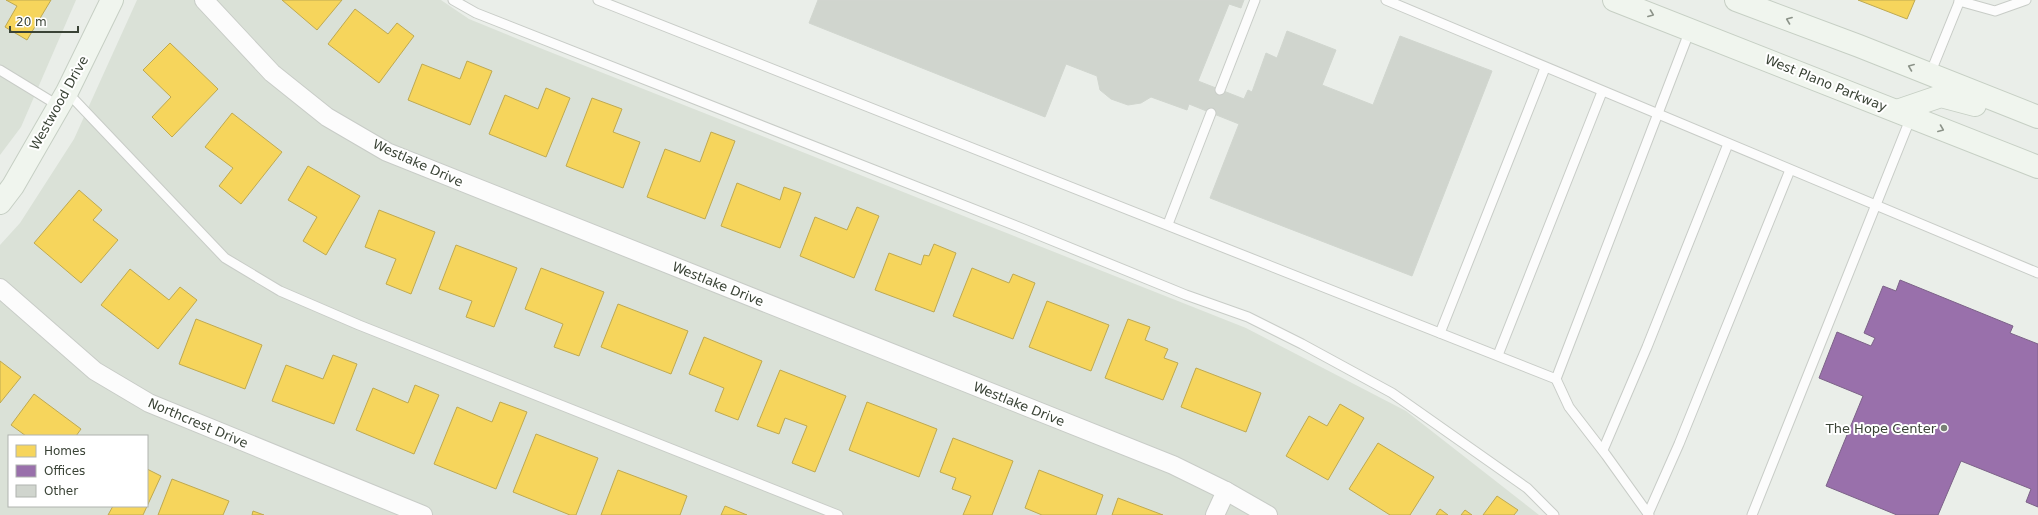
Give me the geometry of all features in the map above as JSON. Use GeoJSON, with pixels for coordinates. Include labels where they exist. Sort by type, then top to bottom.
{"type":"FeatureCollection","features":[{"type":"Feature","properties":{"kind":"main road","name":"Westwood Drive"},"geometry":{"type":"LineString","coordinates":[[0,203],[13,186],[63,99],[112,0]]}},
{"type":"Feature","properties":{"kind":"main road","name":"West Plano Parkway"},"geometry":{"type":"LineString","coordinates":[[1614,0],[2038,167]]}},
{"type":"Feature","properties":{"kind":"main road"},"geometry":{"type":"LineString","coordinates":[[1736,0],[2038,117]]}},
{"type":"Feature","properties":{"kind":"main road"},"geometry":{"type":"LineString","coordinates":[[1904,114],[1941,96],[2038,123]]}},
{"type":"Feature","properties":{"kind":"street","name":"Westlake Drive"},"geometry":{"type":"LineString","coordinates":[[204,0],[272,72],[327,117],[387,152],[1165,462],[1226,491],[1268,515]]}},
{"type":"Feature","properties":{"kind":"street","name":"Northcrest Drive"},"geometry":{"type":"LineString","coordinates":[[0,288],[95,371],[149,403],[423,515]]}},
{"type":"Feature","properties":{"kind":"street"},"geometry":{"type":"LineString","coordinates":[[1215,515],[1226,491]]}},
{"type":"Feature","properties":{"kind":"lane"},"geometry":{"type":"LineString","coordinates":[[453,0],[483,16],[1024,229],[1186,295],[1248,317],[1302,344],[1392,393],[1527,488],[1554,515]]}},
{"type":"Feature","properties":{"kind":"lane"},"geometry":{"type":"LineString","coordinates":[[598,0],[1556,378]]}},
{"type":"Feature","properties":{"kind":"lane"},"geometry":{"type":"LineString","coordinates":[[1220,90],[1255,0]]}},
{"type":"Feature","properties":{"kind":"lane"},"geometry":{"type":"LineString","coordinates":[[1386,0],[1602,92],[2038,273]]}},
{"type":"Feature","properties":{"kind":"lane"},"geometry":{"type":"LineString","coordinates":[[1930,74],[1960,1],[1995,11],[2026,0]]}},
{"type":"Feature","properties":{"kind":"lane"},"geometry":{"type":"LineString","coordinates":[[1648,515],[1603,450],[1568,407],[1556,378],[1690,30]]}},
{"type":"Feature","properties":{"kind":"lane"},"geometry":{"type":"LineString","coordinates":[[1440,333],[1545,68]]}},
{"type":"Feature","properties":{"kind":"lane"},"geometry":{"type":"LineString","coordinates":[[0,70],[63,99],[224,258],[280,291],[366,328],[838,515]]}},
{"type":"Feature","properties":{"kind":"lane"},"geometry":{"type":"LineString","coordinates":[[1498,355],[1602,92]]}},
{"type":"Feature","properties":{"kind":"lane"},"geometry":{"type":"LineString","coordinates":[[1168,224],[1211,113]]}},
{"type":"Feature","properties":{"kind":"lane"},"geometry":{"type":"LineString","coordinates":[[1752,515],[1875,206],[1904,114]]}},
{"type":"Feature","properties":{"kind":"lane"},"geometry":{"type":"LineString","coordinates":[[1603,450],[1647,347],[1728,144]]}},
{"type":"Feature","properties":{"kind":"lane"},"geometry":{"type":"LineString","coordinates":[[1648,515],[1679,444],[1790,170]]}},
{"type":"Feature","properties":{"kind":"shaded area"},"geometry":{"type":"Polygon","coordinates":[[[0,0],[76,0],[21,127],[0,155],[0,0]]]}},
{"type":"Feature","properties":{"kind":"shaded area"},"geometry":{"type":"Polygon","coordinates":[[[137,0],[441,0],[469,19],[545,50],[1246,328],[1406,411],[1539,515],[0,515],[0,245],[20,223],[74,139],[137,0]]]}},
{"type":"Feature","properties":{"kind":"building: Homes"},"geometry":{"type":"Polygon","coordinates":[[[6,0],[51,0],[27,40],[5,27],[17,6],[6,0]]]}},
{"type":"Feature","properties":{"kind":"building: Homes"},"geometry":{"type":"Polygon","coordinates":[[[282,0],[342,0],[317,30],[282,0]]]}},
{"type":"Feature","properties":{"kind":"building: Homes"},"geometry":{"type":"Polygon","coordinates":[[[1858,0],[1915,0],[1907,19],[1858,0]]]}},
{"type":"Feature","properties":{"kind":"building: Homes"},"geometry":{"type":"Polygon","coordinates":[[[355,9],[388,34],[397,23],[414,36],[379,83],[328,44],[355,9]]]}},
{"type":"Feature","properties":{"kind":"building: Homes"},"geometry":{"type":"Polygon","coordinates":[[[170,43],[218,89],[172,137],[152,117],[171,97],[143,70],[170,43]]]}},
{"type":"Feature","properties":{"kind":"building: Homes"},"geometry":{"type":"Polygon","coordinates":[[[467,61],[492,71],[470,125],[408,100],[422,64],[460,79],[467,61]]]}},
{"type":"Feature","properties":{"kind":"building: Homes"},"geometry":{"type":"Polygon","coordinates":[[[546,88],[570,98],[546,157],[489,134],[505,95],[538,109],[546,88]]]}},
{"type":"Feature","properties":{"kind":"building: Homes"},"geometry":{"type":"Polygon","coordinates":[[[592,98],[622,109],[613,132],[640,142],[623,188],[566,166],[592,98]]]}},
{"type":"Feature","properties":{"kind":"building: Homes"},"geometry":{"type":"Polygon","coordinates":[[[232,113],[282,152],[241,204],[219,186],[233,168],[205,147],[232,113]]]}},
{"type":"Feature","properties":{"kind":"building: Homes"},"geometry":{"type":"Polygon","coordinates":[[[711,132],[735,141],[705,219],[647,197],[665,149],[700,162],[711,132]]]}},
{"type":"Feature","properties":{"kind":"building: Homes"},"geometry":{"type":"Polygon","coordinates":[[[308,166],[360,196],[326,255],[303,241],[317,217],[288,200],[308,166]]]}},
{"type":"Feature","properties":{"kind":"building: Homes"},"geometry":{"type":"Polygon","coordinates":[[[737,183],[780,200],[784,187],[801,193],[780,248],[721,226],[737,183]]]}},
{"type":"Feature","properties":{"kind":"building: Homes"},"geometry":{"type":"Polygon","coordinates":[[[79,190],[102,210],[93,220],[118,240],[81,283],[34,243],[79,190]]]}},
{"type":"Feature","properties":{"kind":"building: Homes"},"geometry":{"type":"Polygon","coordinates":[[[857,207],[879,216],[854,278],[800,256],[815,217],[847,230],[857,207]]]}},
{"type":"Feature","properties":{"kind":"building: Homes"},"geometry":{"type":"Polygon","coordinates":[[[379,210],[435,232],[411,294],[386,284],[396,259],[365,247],[379,210]]]}},
{"type":"Feature","properties":{"kind":"building: Homes"},"geometry":{"type":"Polygon","coordinates":[[[934,244],[956,253],[934,312],[875,290],[889,253],[921,265],[924,255],[929,256],[934,244]]]}},
{"type":"Feature","properties":{"kind":"building: Homes"},"geometry":{"type":"Polygon","coordinates":[[[456,245],[517,268],[494,327],[466,317],[472,301],[439,289],[456,245]]]}},
{"type":"Feature","properties":{"kind":"building: Homes"},"geometry":{"type":"Polygon","coordinates":[[[541,268],[604,292],[579,356],[554,347],[563,324],[525,309],[541,268]]]}},
{"type":"Feature","properties":{"kind":"building: Homes"},"geometry":{"type":"Polygon","coordinates":[[[972,268],[1009,283],[1013,274],[1035,283],[1013,339],[953,316],[972,268]]]}},
{"type":"Feature","properties":{"kind":"building: Homes"},"geometry":{"type":"Polygon","coordinates":[[[130,269],[169,300],[180,287],[197,300],[158,349],[101,305],[130,269]]]}},
{"type":"Feature","properties":{"kind":"building: Homes"},"geometry":{"type":"Polygon","coordinates":[[[1047,301],[1109,325],[1091,371],[1029,347],[1047,301]]]}},
{"type":"Feature","properties":{"kind":"building: Homes"},"geometry":{"type":"Polygon","coordinates":[[[618,304],[688,331],[671,374],[601,347],[618,304]]]}},
{"type":"Feature","properties":{"kind":"building: Homes"},"geometry":{"type":"Polygon","coordinates":[[[196,319],[262,345],[245,389],[179,364],[196,319]]]}},
{"type":"Feature","properties":{"kind":"building: Homes"},"geometry":{"type":"Polygon","coordinates":[[[1128,319],[1150,327],[1145,340],[1168,349],[1164,358],[1178,363],[1163,400],[1105,378],[1128,319]]]}},
{"type":"Feature","properties":{"kind":"building: Homes"},"geometry":{"type":"Polygon","coordinates":[[[704,337],[762,361],[738,420],[715,411],[724,388],[689,374],[704,337]]]}},
{"type":"Feature","properties":{"kind":"building: Homes"},"geometry":{"type":"Polygon","coordinates":[[[333,355],[357,364],[334,424],[272,401],[286,365],[323,379],[333,355]]]}},
{"type":"Feature","properties":{"kind":"building: Homes"},"geometry":{"type":"Polygon","coordinates":[[[0,361],[21,377],[0,403],[0,361]]]}},
{"type":"Feature","properties":{"kind":"building: Homes"},"geometry":{"type":"Polygon","coordinates":[[[1196,368],[1261,393],[1246,432],[1181,407],[1196,368]]]}},
{"type":"Feature","properties":{"kind":"building: Homes"},"geometry":{"type":"Polygon","coordinates":[[[780,370],[846,396],[815,472],[792,463],[807,426],[785,418],[779,434],[757,426],[780,370]]]}},
{"type":"Feature","properties":{"kind":"building: Homes"},"geometry":{"type":"Polygon","coordinates":[[[415,385],[439,395],[414,454],[356,430],[373,388],[408,403],[415,385]]]}},
{"type":"Feature","properties":{"kind":"building: Homes"},"geometry":{"type":"Polygon","coordinates":[[[34,394],[81,429],[77,435],[25,435],[11,425],[34,394]]]}},
{"type":"Feature","properties":{"kind":"building: Homes"},"geometry":{"type":"Polygon","coordinates":[[[500,402],[527,412],[496,489],[434,464],[457,407],[492,422],[500,402]]]}},
{"type":"Feature","properties":{"kind":"building: Homes"},"geometry":{"type":"Polygon","coordinates":[[[867,402],[937,429],[919,477],[849,450],[867,402]]]}},
{"type":"Feature","properties":{"kind":"building: Homes"},"geometry":{"type":"Polygon","coordinates":[[[1340,404],[1364,418],[1328,480],[1286,456],[1309,416],[1327,426],[1340,404]]]}},
{"type":"Feature","properties":{"kind":"building: Homes"},"geometry":{"type":"Polygon","coordinates":[[[536,434],[598,458],[576,515],[570,515],[513,492],[536,434]]]}},
{"type":"Feature","properties":{"kind":"building: Homes"},"geometry":{"type":"Polygon","coordinates":[[[953,438],[1013,461],[992,515],[963,515],[971,496],[952,489],[956,478],[940,472],[953,438]]]}},
{"type":"Feature","properties":{"kind":"building: Homes"},"geometry":{"type":"Polygon","coordinates":[[[1378,443],[1434,477],[1410,515],[1390,515],[1349,489],[1378,443]]]}},
{"type":"Feature","properties":{"kind":"building: Homes"},"geometry":{"type":"Polygon","coordinates":[[[148,470],[161,476],[148,504],[148,470]]]}},
{"type":"Feature","properties":{"kind":"building: Homes"},"geometry":{"type":"Polygon","coordinates":[[[618,470],[687,496],[680,515],[601,515],[618,470]]]}},
{"type":"Feature","properties":{"kind":"building: Homes"},"geometry":{"type":"Polygon","coordinates":[[[1039,470],[1103,495],[1096,515],[1042,515],[1025,508],[1039,470]]]}},
{"type":"Feature","properties":{"kind":"building: Homes"},"geometry":{"type":"Polygon","coordinates":[[[172,479],[229,501],[223,515],[158,515],[172,479]]]}},
{"type":"Feature","properties":{"kind":"building: Homes"},"geometry":{"type":"Polygon","coordinates":[[[1497,496],[1518,510],[1514,515],[1483,515],[1497,496]]]}},
{"type":"Feature","properties":{"kind":"building: Homes"},"geometry":{"type":"Polygon","coordinates":[[[1118,498],[1163,515],[1112,515],[1118,498]]]}},
{"type":"Feature","properties":{"kind":"building: Homes"},"geometry":{"type":"Polygon","coordinates":[[[725,506],[747,515],[721,515],[725,506]]]}},
{"type":"Feature","properties":{"kind":"building: Homes"},"geometry":{"type":"Polygon","coordinates":[[[112,507],[147,507],[143,515],[108,515],[112,507]]]}},
{"type":"Feature","properties":{"kind":"building: Homes"},"geometry":{"type":"Polygon","coordinates":[[[1440,509],[1448,515],[1436,515],[1440,509]]]}},
{"type":"Feature","properties":{"kind":"building: Homes"},"geometry":{"type":"Polygon","coordinates":[[[1465,510],[1472,515],[1461,515],[1465,510]]]}},
{"type":"Feature","properties":{"kind":"building: Homes"},"geometry":{"type":"Polygon","coordinates":[[[253,511],[264,515],[252,515],[253,511]]]}},
{"type":"Feature","properties":{"kind":"building: Offices","name":"The Hope Center"},"geometry":{"type":"Polygon","coordinates":[[[1900,280],[2013,326],[2010,333],[2038,344],[2038,507],[2026,502],[2031,489],[1961,461],[1938,515],[1897,515],[1826,486],[1863,396],[1819,378],[1837,332],[1871,346],[1875,338],[1864,333],[1883,286],[1896,291],[1900,280]]]}},
{"type":"Feature","properties":{"kind":"building: Other"},"geometry":{"type":"Polygon","coordinates":[[[818,0],[1244,0],[1241,8],[1229,4],[1198,81],[1244,99],[1248,90],[1252,92],[1266,53],[1277,58],[1287,31],[1336,50],[1322,85],[1373,105],[1400,36],[1492,71],[1412,276],[1210,198],[1239,124],[1189,104],[1187,110],[1151,97],[1141,103],[1128,105],[1111,99],[1100,90],[1097,76],[1066,64],[1045,117],[809,23],[818,0]]]}},
{"type":"Feature","properties":{"kind":"place","name":"The Hope Center"},"geometry":{"type":"Point","coordinates":[1944,428]}}]}
